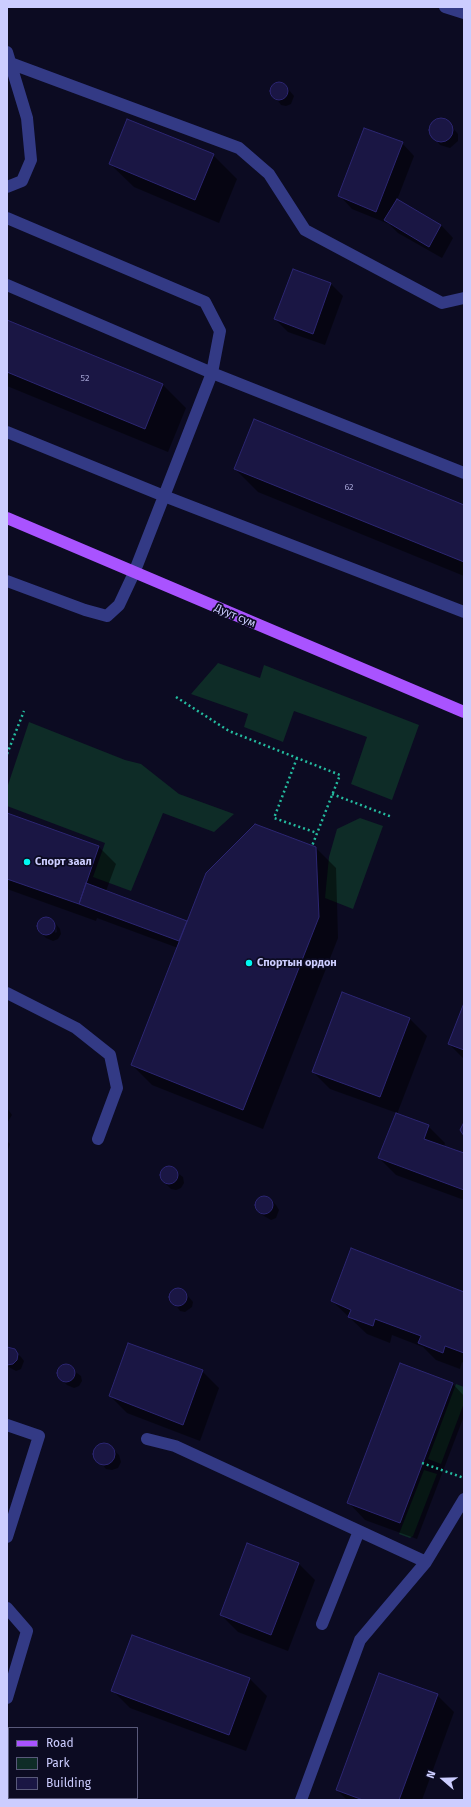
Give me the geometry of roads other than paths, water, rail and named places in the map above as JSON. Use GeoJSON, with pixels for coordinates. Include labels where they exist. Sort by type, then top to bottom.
{"type":"FeatureCollection","features":[{"type":"Feature","properties":{"kind":"main road","name":"Дуут сум"},"geometry":{"type":"LineString","coordinates":[[7,518],[464,712]]}},
{"type":"Feature","properties":{"kind":"street"},"geometry":{"type":"LineString","coordinates":[[445,7],[464,13]]}},
{"type":"Feature","properties":{"kind":"street"},"geometry":{"type":"LineString","coordinates":[[7,187],[22,181],[31,160],[27,118],[9,57]]}},
{"type":"Feature","properties":{"kind":"street"},"geometry":{"type":"LineString","coordinates":[[9,57],[239,148],[269,174],[305,230],[442,303],[464,298]]}},
{"type":"Feature","properties":{"kind":"street"},"geometry":{"type":"LineString","coordinates":[[7,218],[205,302],[220,331],[212,373],[134,573],[119,605],[107,616],[85,610],[7,582]]}},
{"type":"Feature","properties":{"kind":"street"},"geometry":{"type":"LineString","coordinates":[[7,285],[212,373],[464,473]]}},
{"type":"Feature","properties":{"kind":"street"},"geometry":{"type":"LineString","coordinates":[[7,432],[164,496],[464,612]]}},
{"type":"Feature","properties":{"kind":"street"},"geometry":{"type":"LineString","coordinates":[[7,993],[76,1028],[110,1055],[118,1088],[98,1139]]}},
{"type":"Feature","properties":{"kind":"street"},"geometry":{"type":"LineString","coordinates":[[7,1424],[39,1436],[7,1537]]}},
{"type":"Feature","properties":{"kind":"street"},"geometry":{"type":"LineString","coordinates":[[148,1439],[175,1446],[426,1562]]}},
{"type":"Feature","properties":{"kind":"street"},"geometry":{"type":"LineString","coordinates":[[301,1800],[360,1640],[426,1562],[464,1499]]}},
{"type":"Feature","properties":{"kind":"street"},"geometry":{"type":"LineString","coordinates":[[322,1624],[359,1531]]}},
{"type":"Feature","properties":{"kind":"street"},"geometry":{"type":"LineString","coordinates":[[7,1608],[27,1631],[7,1698]]}},
{"type":"Feature","properties":{"kind":"place","name":"Спорт заал"},"geometry":{"type":"Point","coordinates":[27,862]}},
{"type":"Feature","properties":{"kind":"place","name":"Спортын ордон"},"geometry":{"type":"Point","coordinates":[249,963]}}]}
